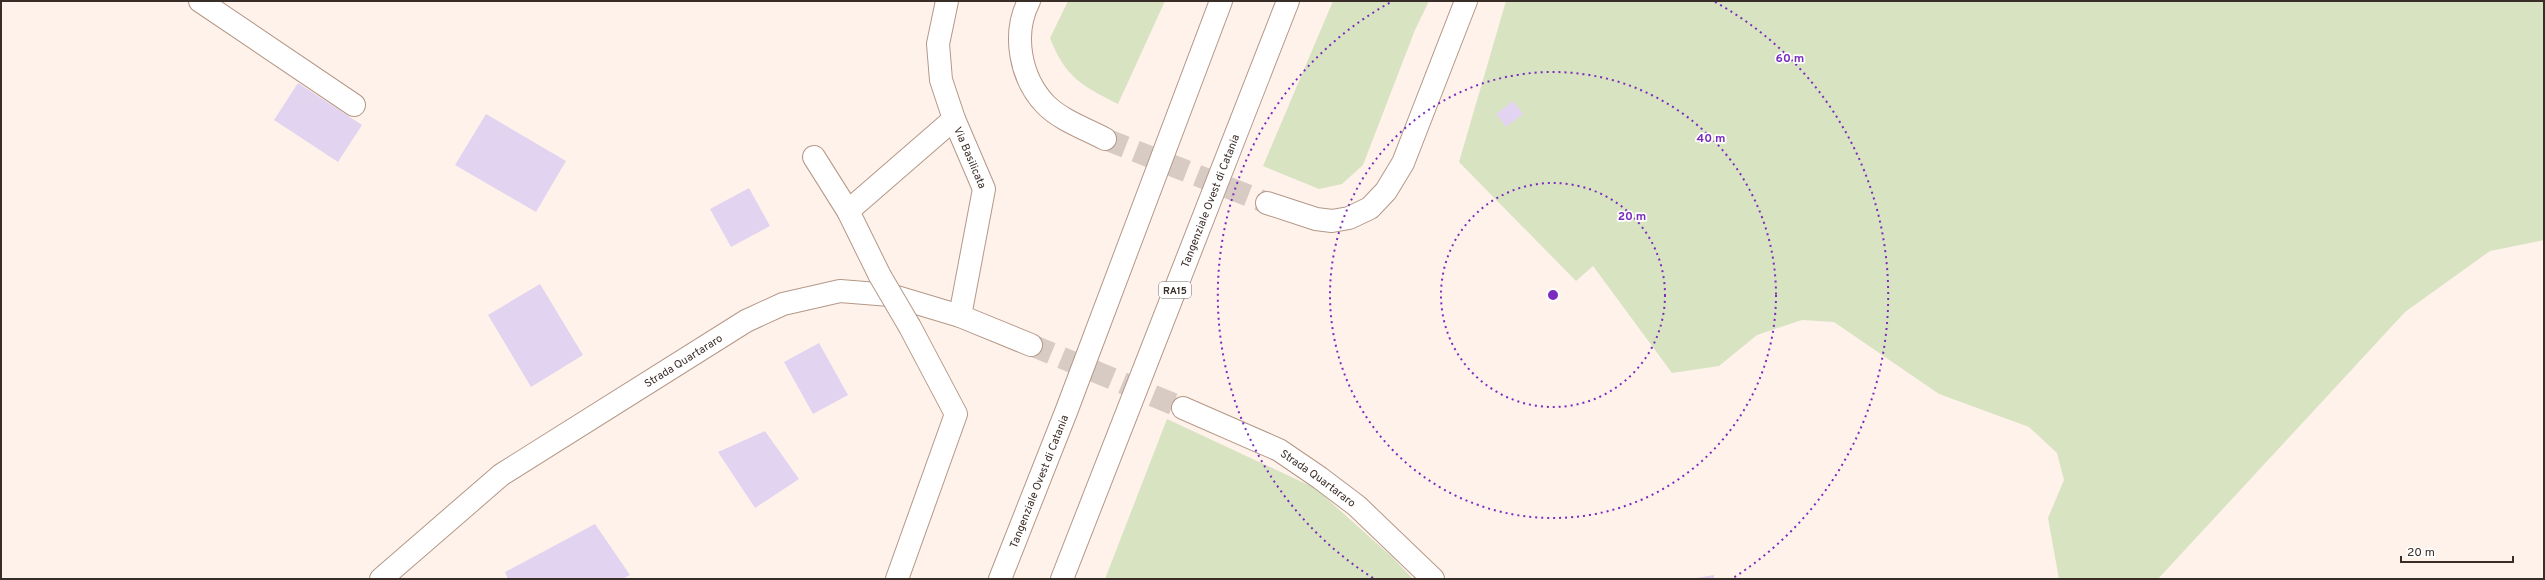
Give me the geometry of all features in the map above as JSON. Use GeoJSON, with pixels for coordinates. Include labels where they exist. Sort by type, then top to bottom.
{"type":"FeatureCollection","features":[{"type":"Feature","properties":{"kind":"main road"},"geometry":{"type":"LineString","coordinates":[[200,1],[354,105]]}},
{"type":"Feature","properties":{"kind":"main road","name":"Via Basilicata"},"geometry":{"type":"LineString","coordinates":[[947,1],[938,44],[941,80],[954,119],[984,189],[960,316]]}},
{"type":"Feature","properties":{"kind":"main road"},"geometry":{"type":"LineString","coordinates":[[1029,1],[1020,32],[1022,60],[1033,88],[1047,105],[1065,118],[1105,139]]}},
{"type":"Feature","properties":{"kind":"main road"},"geometry":{"type":"LineString","coordinates":[[1207,39],[1213,1]]}},
{"type":"Feature","properties":{"kind":"main road","name":"Tangenziale Ovest di Catania"},"geometry":{"type":"LineString","coordinates":[[1000,579],[1066,412],[1221,1]]}},
{"type":"Feature","properties":{"kind":"main road","name":"Tangenziale Ovest di Catania"},"geometry":{"type":"LineString","coordinates":[[1062,579],[1288,1]]}},
{"type":"Feature","properties":{"kind":"main road"},"geometry":{"type":"LineString","coordinates":[[1257,79],[1299,1]]}},
{"type":"Feature","properties":{"kind":"main road"},"geometry":{"type":"LineString","coordinates":[[1267,203],[1316,219],[1332,221],[1349,218],[1370,208],[1386,191],[1402,163],[1466,1]]}},
{"type":"Feature","properties":{"kind":"main road"},"geometry":{"type":"LineString","coordinates":[[848,211],[954,119]]}},
{"type":"Feature","properties":{"kind":"main road"},"geometry":{"type":"LineString","coordinates":[[814,157],[848,211],[880,276],[910,327],[956,414],[898,579]]}},
{"type":"Feature","properties":{"kind":"main road","name":"Strada Quartararo"},"geometry":{"type":"LineString","coordinates":[[381,579],[501,475],[746,321],[783,304],[840,291],[890,295],[960,316],[1031,345]]}},
{"type":"Feature","properties":{"kind":"main road","name":"Strada Quartararo"},"geometry":{"type":"LineString","coordinates":[[1183,408],[1279,450],[1320,478],[1357,506],[1433,579]]}},
{"type":"Feature","properties":{"kind":"green space"},"geometry":{"type":"Polygon","coordinates":[[[1068,1],[1165,1],[1118,104],[1094,92],[1076,79],[1062,62],[1056,51],[1050,38],[1068,1]]]}},
{"type":"Feature","properties":{"kind":"green space"},"geometry":{"type":"Polygon","coordinates":[[[1333,1],[1429,1],[1415,30],[1363,165],[1342,184],[1319,189],[1263,166],[1333,1]]]}},
{"type":"Feature","properties":{"kind":"green space"},"geometry":{"type":"Polygon","coordinates":[[[1506,1],[2544,1],[2544,240],[2490,251],[2405,312],[2158,579],[2059,579],[2048,518],[2064,480],[2057,453],[2029,427],[1939,394],[1834,322],[1802,320],[1757,335],[1719,366],[1672,373],[1593,266],[1576,281],[1459,162],[1506,1]]]}},
{"type":"Feature","properties":{"kind":"green space"},"geometry":{"type":"Polygon","coordinates":[[[1167,419],[1315,488],[1392,557],[1413,579],[1105,579],[1167,419]]]}},
{"type":"Feature","properties":{"kind":"building"},"geometry":{"type":"Polygon","coordinates":[[[298,83],[362,125],[338,162],[274,120],[298,83]]]}},
{"type":"Feature","properties":{"kind":"building"},"geometry":{"type":"Polygon","coordinates":[[[1513,101],[1523,114],[1506,127],[1496,114],[1513,101]]]}},
{"type":"Feature","properties":{"kind":"building"},"geometry":{"type":"Polygon","coordinates":[[[486,114],[566,161],[536,212],[455,165],[486,114]]]}},
{"type":"Feature","properties":{"kind":"building"},"geometry":{"type":"Polygon","coordinates":[[[749,188],[770,226],[731,247],[710,209],[749,188]]]}},
{"type":"Feature","properties":{"kind":"building"},"geometry":{"type":"Polygon","coordinates":[[[540,284],[583,355],[531,387],[488,315],[540,284]]]}},
{"type":"Feature","properties":{"kind":"building"},"geometry":{"type":"Polygon","coordinates":[[[819,343],[848,395],[813,414],[784,362],[819,343]]]}},
{"type":"Feature","properties":{"kind":"building"},"geometry":{"type":"Polygon","coordinates":[[[765,431],[799,479],[755,508],[718,452],[765,431]]]}},
{"type":"Feature","properties":{"kind":"building"},"geometry":{"type":"Polygon","coordinates":[[[595,524],[630,575],[622,579],[508,579],[505,572],[595,524]]]}},
{"type":"Feature","properties":{"kind":"building"},"geometry":{"type":"Polygon","coordinates":[[[1714,575],[1714,579],[1696,578],[1714,575]]]}},
{"type":"Feature","properties":{"kind":"tunnel"},"geometry":{"type":"LineString","coordinates":[[1105,139],[1267,203]]}},
{"type":"Feature","properties":{"kind":"tunnel"},"geometry":{"type":"LineString","coordinates":[[1031,345],[1183,408]]}}]}
